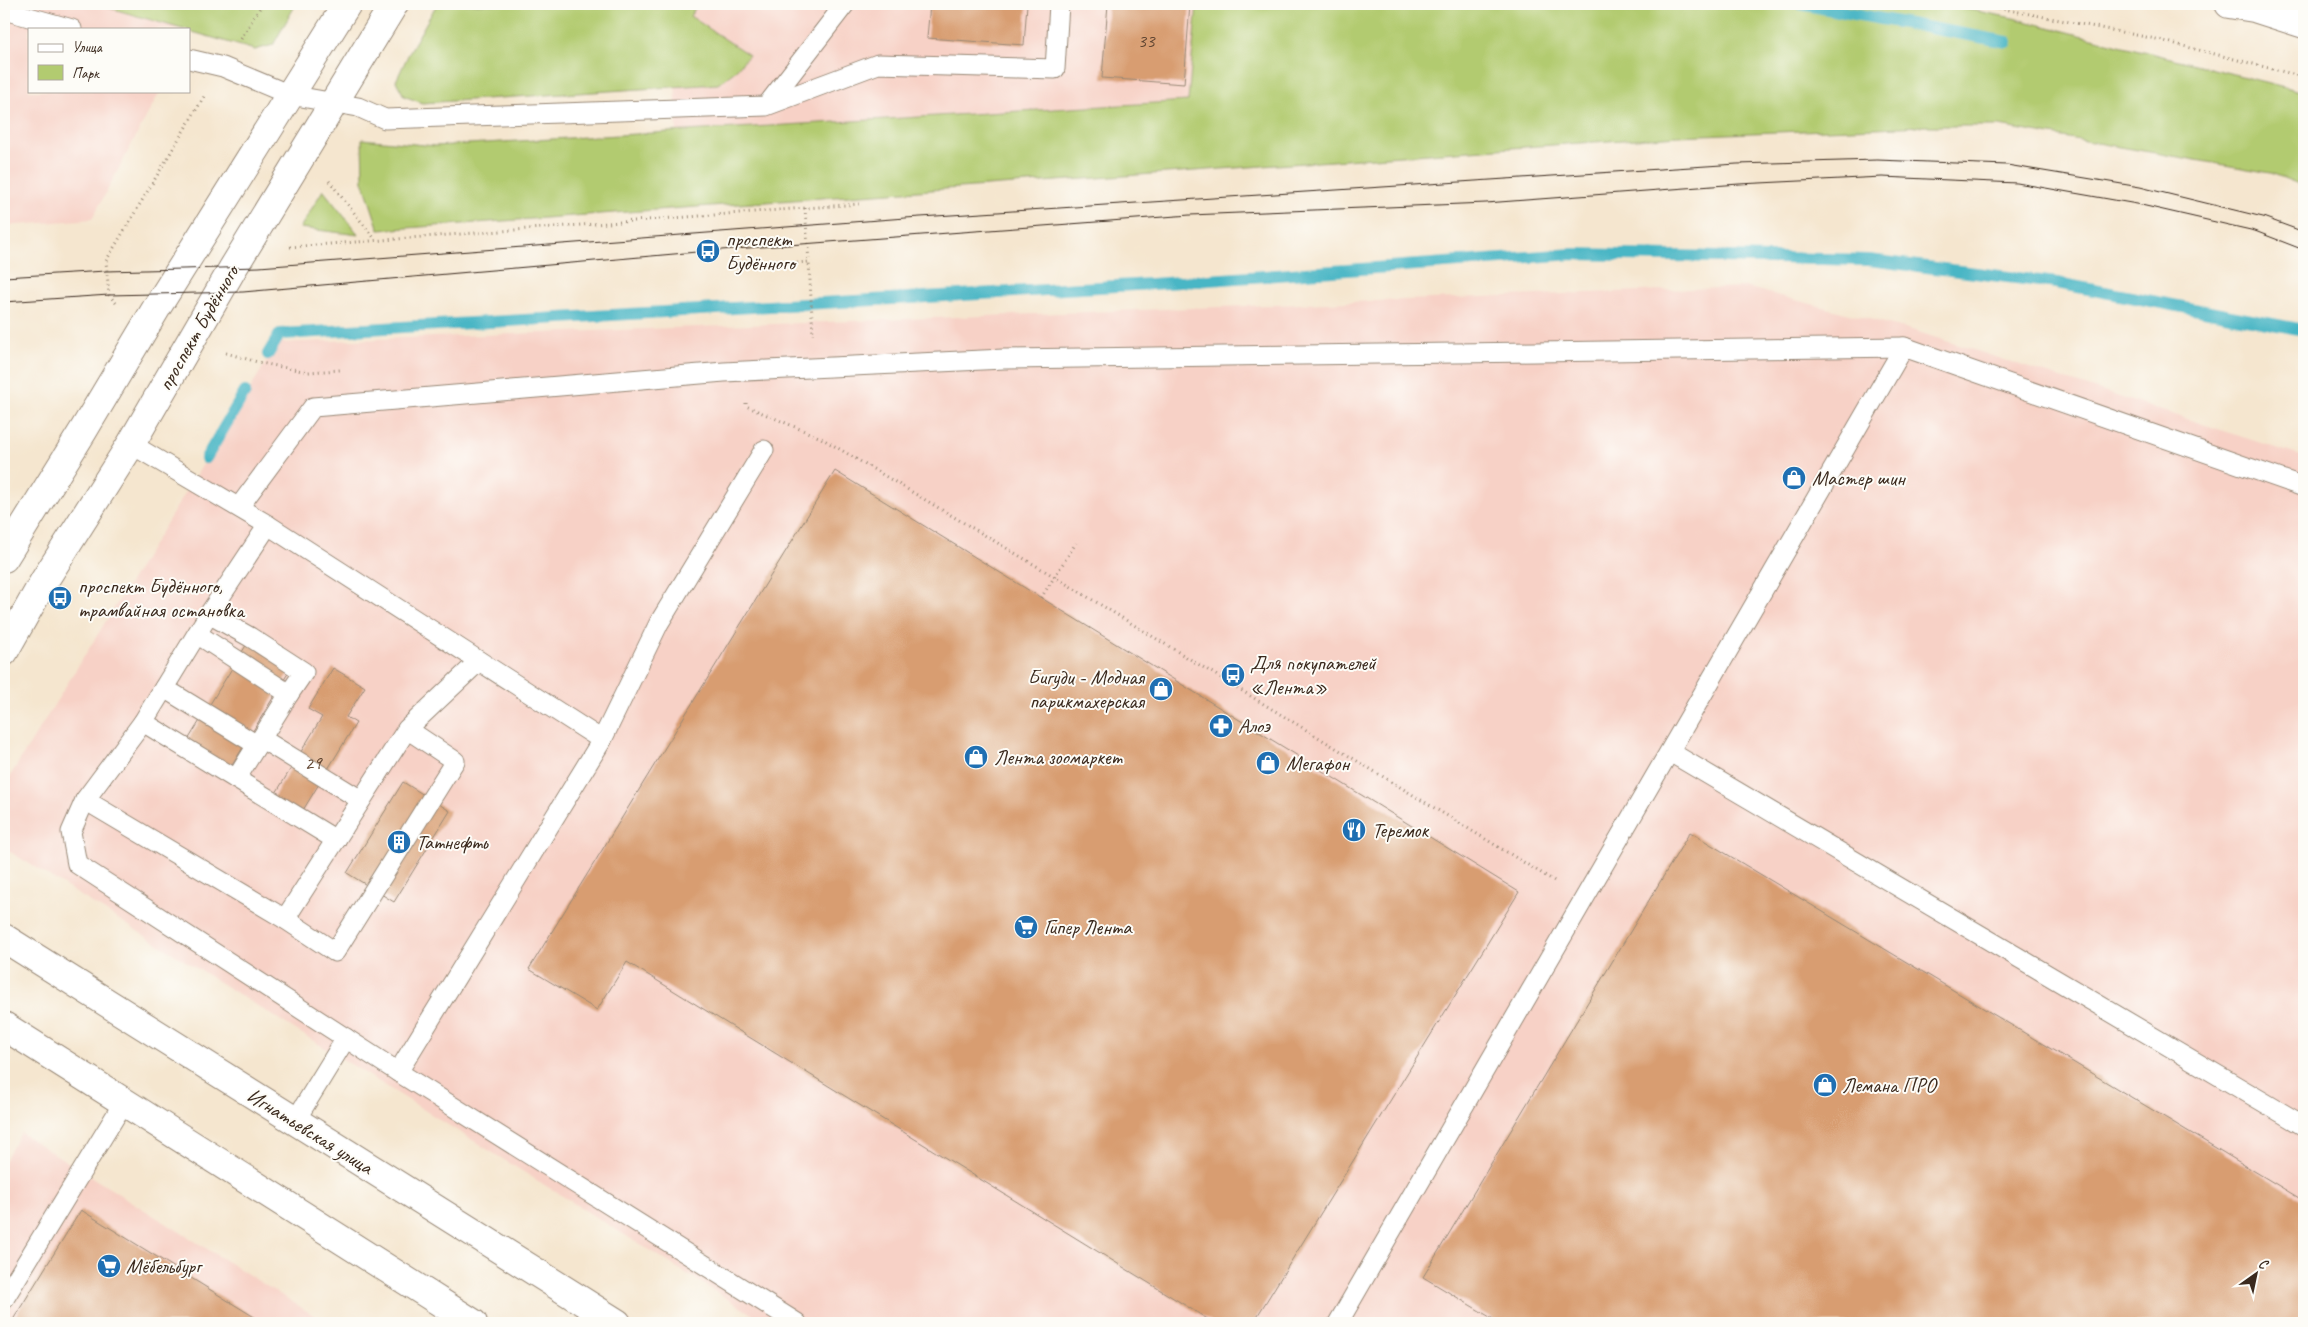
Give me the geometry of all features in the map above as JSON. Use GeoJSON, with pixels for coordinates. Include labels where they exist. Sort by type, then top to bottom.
{"type":"FeatureCollection","features":[{"type":"Feature","properties":{"kind":"main road","name":"проспект Будённого"},"geometry":{"type":"LineString","coordinates":[[4,558],[347,4]]}},
{"type":"Feature","properties":{"kind":"main road","name":"проспект Будённого"},"geometry":{"type":"LineString","coordinates":[[4,652],[44,581],[130,444],[228,276],[394,4]]}},
{"type":"Feature","properties":{"kind":"main road"},"geometry":{"type":"LineString","coordinates":[[2229,4],[2254,8],[2304,24]]}},
{"type":"Feature","properties":{"kind":"main road","name":"Игнатьевская улица"},"geometry":{"type":"LineString","coordinates":[[4,938],[617,1323]]}},
{"type":"Feature","properties":{"kind":"main road"},"geometry":{"type":"LineString","coordinates":[[4,1026],[473,1323]]}},
{"type":"Feature","properties":{"kind":"lane"},"geometry":{"type":"LineString","coordinates":[[766,106],[845,4]]}},
{"type":"Feature","properties":{"kind":"lane"},"geometry":{"type":"LineString","coordinates":[[190,59],[223,67],[290,95],[358,107],[385,119],[766,106],[878,64],[1055,69],[1059,4]]}},
{"type":"Feature","properties":{"kind":"lane"},"geometry":{"type":"LineString","coordinates":[[4,10],[68,28]]}},
{"type":"Feature","properties":{"kind":"lane"},"geometry":{"type":"LineString","coordinates":[[239,507],[313,407],[476,391],[741,371],[1004,358],[1904,347],[2304,487]]}},
{"type":"Feature","properties":{"kind":"lane"},"geometry":{"type":"LineString","coordinates":[[1338,1323],[1904,347]]}},
{"type":"Feature","properties":{"kind":"lane"},"geometry":{"type":"LineString","coordinates":[[130,444],[268,525],[602,740]]}},
{"type":"Feature","properties":{"kind":"lane"},"geometry":{"type":"LineString","coordinates":[[398,1072],[602,740],[658,624],[764,450]]}},
{"type":"Feature","properties":{"kind":"lane"},"geometry":{"type":"LineString","coordinates":[[268,525],[209,614],[143,722],[85,800],[71,832],[77,864],[398,1072],[797,1323]]}},
{"type":"Feature","properties":{"kind":"lane"},"geometry":{"type":"LineString","coordinates":[[209,614],[250,637],[304,672],[236,779]]}},
{"type":"Feature","properties":{"kind":"lane"},"geometry":{"type":"LineString","coordinates":[[197,634],[289,694]]}},
{"type":"Feature","properties":{"kind":"lane"},"geometry":{"type":"LineString","coordinates":[[285,919],[407,729],[479,661]]}},
{"type":"Feature","properties":{"kind":"lane"},"geometry":{"type":"LineString","coordinates":[[164,688],[361,800]]}},
{"type":"Feature","properties":{"kind":"lane"},"geometry":{"type":"LineString","coordinates":[[143,722],[336,840]]}},
{"type":"Feature","properties":{"kind":"lane"},"geometry":{"type":"LineString","coordinates":[[85,800],[285,919],[335,952],[455,761],[407,729]]}},
{"type":"Feature","properties":{"kind":"lane"},"geometry":{"type":"LineString","coordinates":[[1670,752],[2304,1126]]}},
{"type":"Feature","properties":{"kind":"lane"},"geometry":{"type":"LineString","coordinates":[[295,1121],[346,1038]]}},
{"type":"Feature","properties":{"kind":"lane"},"geometry":{"type":"LineString","coordinates":[[4,1299],[124,1102]]}},
{"type":"Feature","properties":{"kind":"path"},"geometry":{"type":"LineString","coordinates":[[236,46],[262,4]]}},
{"type":"Feature","properties":{"kind":"path"},"geometry":{"type":"LineString","coordinates":[[1979,4],[2156,39],[2304,76]]}},
{"type":"Feature","properties":{"kind":"path"},"geometry":{"type":"LineString","coordinates":[[106,261],[209,89]]}},
{"type":"Feature","properties":{"kind":"path"},"geometry":{"type":"LineString","coordinates":[[337,191],[375,239]]}},
{"type":"Feature","properties":{"kind":"path"},"geometry":{"type":"LineString","coordinates":[[288,247],[859,204]]}},
{"type":"Feature","properties":{"kind":"path"},"geometry":{"type":"LineString","coordinates":[[805,207],[813,325]]}},
{"type":"Feature","properties":{"kind":"path"},"geometry":{"type":"LineString","coordinates":[[736,268],[808,262]]}},
{"type":"Feature","properties":{"kind":"path"},"geometry":{"type":"LineString","coordinates":[[218,350],[261,363]]}},
{"type":"Feature","properties":{"kind":"path"},"geometry":{"type":"LineString","coordinates":[[741,371],[746,406],[821,438],[1056,576],[1584,899]]}},
{"type":"Feature","properties":{"kind":"path"},"geometry":{"type":"LineString","coordinates":[[1041,598],[1076,543]]}},
{"type":"Feature","properties":{"kind":"shaded area"},"geometry":{"type":"Polygon","coordinates":[[[4,4],[96,4],[179,28],[28,28],[28,92],[159,92],[92,219],[4,226],[4,4]]]}},
{"type":"Feature","properties":{"kind":"shaded area"},"geometry":{"type":"Polygon","coordinates":[[[675,4],[1215,4],[1209,109],[677,141],[673,7],[675,4]]]}},
{"type":"Feature","properties":{"kind":"shaded area"},"geometry":{"type":"Polygon","coordinates":[[[1745,287],[1912,330],[2304,457],[2304,1323],[766,1323],[4,848],[4,786],[278,343],[1745,287]]]}},
{"type":"Feature","properties":{"kind":"shaded area"},"geometry":{"type":"Polygon","coordinates":[[[21,1133],[326,1323],[4,1323],[4,1161],[21,1133]]]}},
{"type":"Feature","properties":{"kind":"green space"},"geometry":{"type":"Polygon","coordinates":[[[96,4],[296,4],[273,45],[255,50],[190,31],[190,28],[179,28],[96,4]]]}},
{"type":"Feature","properties":{"kind":"green space"},"geometry":{"type":"Polygon","coordinates":[[[437,4],[698,4],[690,16],[749,55],[734,72],[718,84],[422,103],[404,96],[396,81],[410,51],[437,4]]]}},
{"type":"Feature","properties":{"kind":"green space"},"geometry":{"type":"Polygon","coordinates":[[[1197,4],[1940,4],[2013,18],[2304,92],[2304,186],[2271,173],[1999,126],[1925,126],[1677,136],[379,230],[363,181],[362,139],[435,146],[1188,101],[1197,4]]]}},
{"type":"Feature","properties":{"kind":"green space"},"geometry":{"type":"Polygon","coordinates":[[[323,190],[359,235],[300,228],[323,190]]]}},
{"type":"Feature","properties":{"kind":"building"},"geometry":{"type":"Polygon","coordinates":[[[930,4],[1027,4],[1024,45],[927,38],[930,4]]]}},
{"type":"Feature","properties":{"kind":"building"},"geometry":{"type":"Polygon","coordinates":[[[1108,4],[1190,4],[1184,84],[1102,78],[1108,4]]]}},
{"type":"Feature","properties":{"kind":"building","name":"Гипер Лента"},"geometry":{"type":"Polygon","coordinates":[[[835,471],[1519,892],[1253,1323],[1214,1323],[627,962],[597,1010],[529,969],[835,471]]]}},
{"type":"Feature","properties":{"kind":"building"},"geometry":{"type":"Polygon","coordinates":[[[253,634],[296,660],[228,772],[185,745],[253,634]]]}},
{"type":"Feature","properties":{"kind":"building"},"geometry":{"type":"Polygon","coordinates":[[[333,668],[365,687],[346,717],[356,723],[297,820],[270,803],[322,717],[308,709],[333,668]]]}},
{"type":"Feature","properties":{"kind":"building","name":"Татнефть"},"geometry":{"type":"Polygon","coordinates":[[[403,782],[450,811],[394,902],[347,873],[403,782]]]}},
{"type":"Feature","properties":{"kind":"building","name":"Лемана ПРО"},"geometry":{"type":"Polygon","coordinates":[[[1690,832],[2304,1201],[2304,1323],[1500,1323],[1423,1277],[1690,832]]]}},
{"type":"Feature","properties":{"kind":"building","name":"Мёбельбург"},"geometry":{"type":"Polygon","coordinates":[[[81,1210],[264,1323],[11,1323],[81,1210]]]}},
{"type":"Feature","properties":{"kind":"waterway"},"geometry":{"type":"LineString","coordinates":[[1800,4],[2007,42]]}},
{"type":"Feature","properties":{"kind":"waterway"},"geometry":{"type":"LineString","coordinates":[[268,354],[280,334],[1152,284],[1573,254],[1869,260],[2057,283],[2304,330]]}},
{"type":"Feature","properties":{"kind":"waterway"},"geometry":{"type":"LineString","coordinates":[[206,458],[245,392]]}},
{"type":"Feature","properties":{"kind":"tram line"},"geometry":{"type":"LineString","coordinates":[[4,277],[106,271],[259,267],[905,218],[1737,164],[1877,160],[2007,165],[2140,187],[2263,217],[2304,232]]}},
{"type":"Feature","properties":{"kind":"tram line"},"geometry":{"type":"LineString","coordinates":[[4,302],[109,295],[243,292],[708,251],[1190,215],[1486,203],[1739,184],[1882,177],[2017,183],[2137,204],[2255,231],[2304,250]]}},
{"type":"Feature","properties":{"kind":"place","name":"проспект Будённого"},"geometry":{"type":"Point","coordinates":[708,251]}},
{"type":"Feature","properties":{"kind":"place","name":"Мастер шин"},"geometry":{"type":"Point","coordinates":[1794,478]}},
{"type":"Feature","properties":{"kind":"place","name":"проспект Будённого, трамвайная остановка"},"geometry":{"type":"Point","coordinates":[60,598]}},
{"type":"Feature","properties":{"kind":"place","name":"Для покупателей «Лента»"},"geometry":{"type":"Point","coordinates":[1233,675]}},
{"type":"Feature","properties":{"kind":"place","name":"Бигуди - Модная парикмахерская"},"geometry":{"type":"Point","coordinates":[1161,689]}},
{"type":"Feature","properties":{"kind":"place","name":"Алоэ"},"geometry":{"type":"Point","coordinates":[1221,726]}},
{"type":"Feature","properties":{"kind":"place","name":"Лента зоомаркет"},"geometry":{"type":"Point","coordinates":[976,757]}},
{"type":"Feature","properties":{"kind":"place","name":"Мегафон"},"geometry":{"type":"Point","coordinates":[1268,763]}},
{"type":"Feature","properties":{"kind":"place","name":"Теремок"},"geometry":{"type":"Point","coordinates":[1354,830]}},
{"type":"Feature","properties":{"kind":"place","name":"Татнефть"},"geometry":{"type":"Point","coordinates":[399,842]}},
{"type":"Feature","properties":{"kind":"place","name":"Гипер Лента"},"geometry":{"type":"Point","coordinates":[1026,927]}},
{"type":"Feature","properties":{"kind":"place","name":"Лемана ПРО"},"geometry":{"type":"Point","coordinates":[1825,1085]}},
{"type":"Feature","properties":{"kind":"place","name":"Мёбельбург"},"geometry":{"type":"Point","coordinates":[109,1266]}}]}
